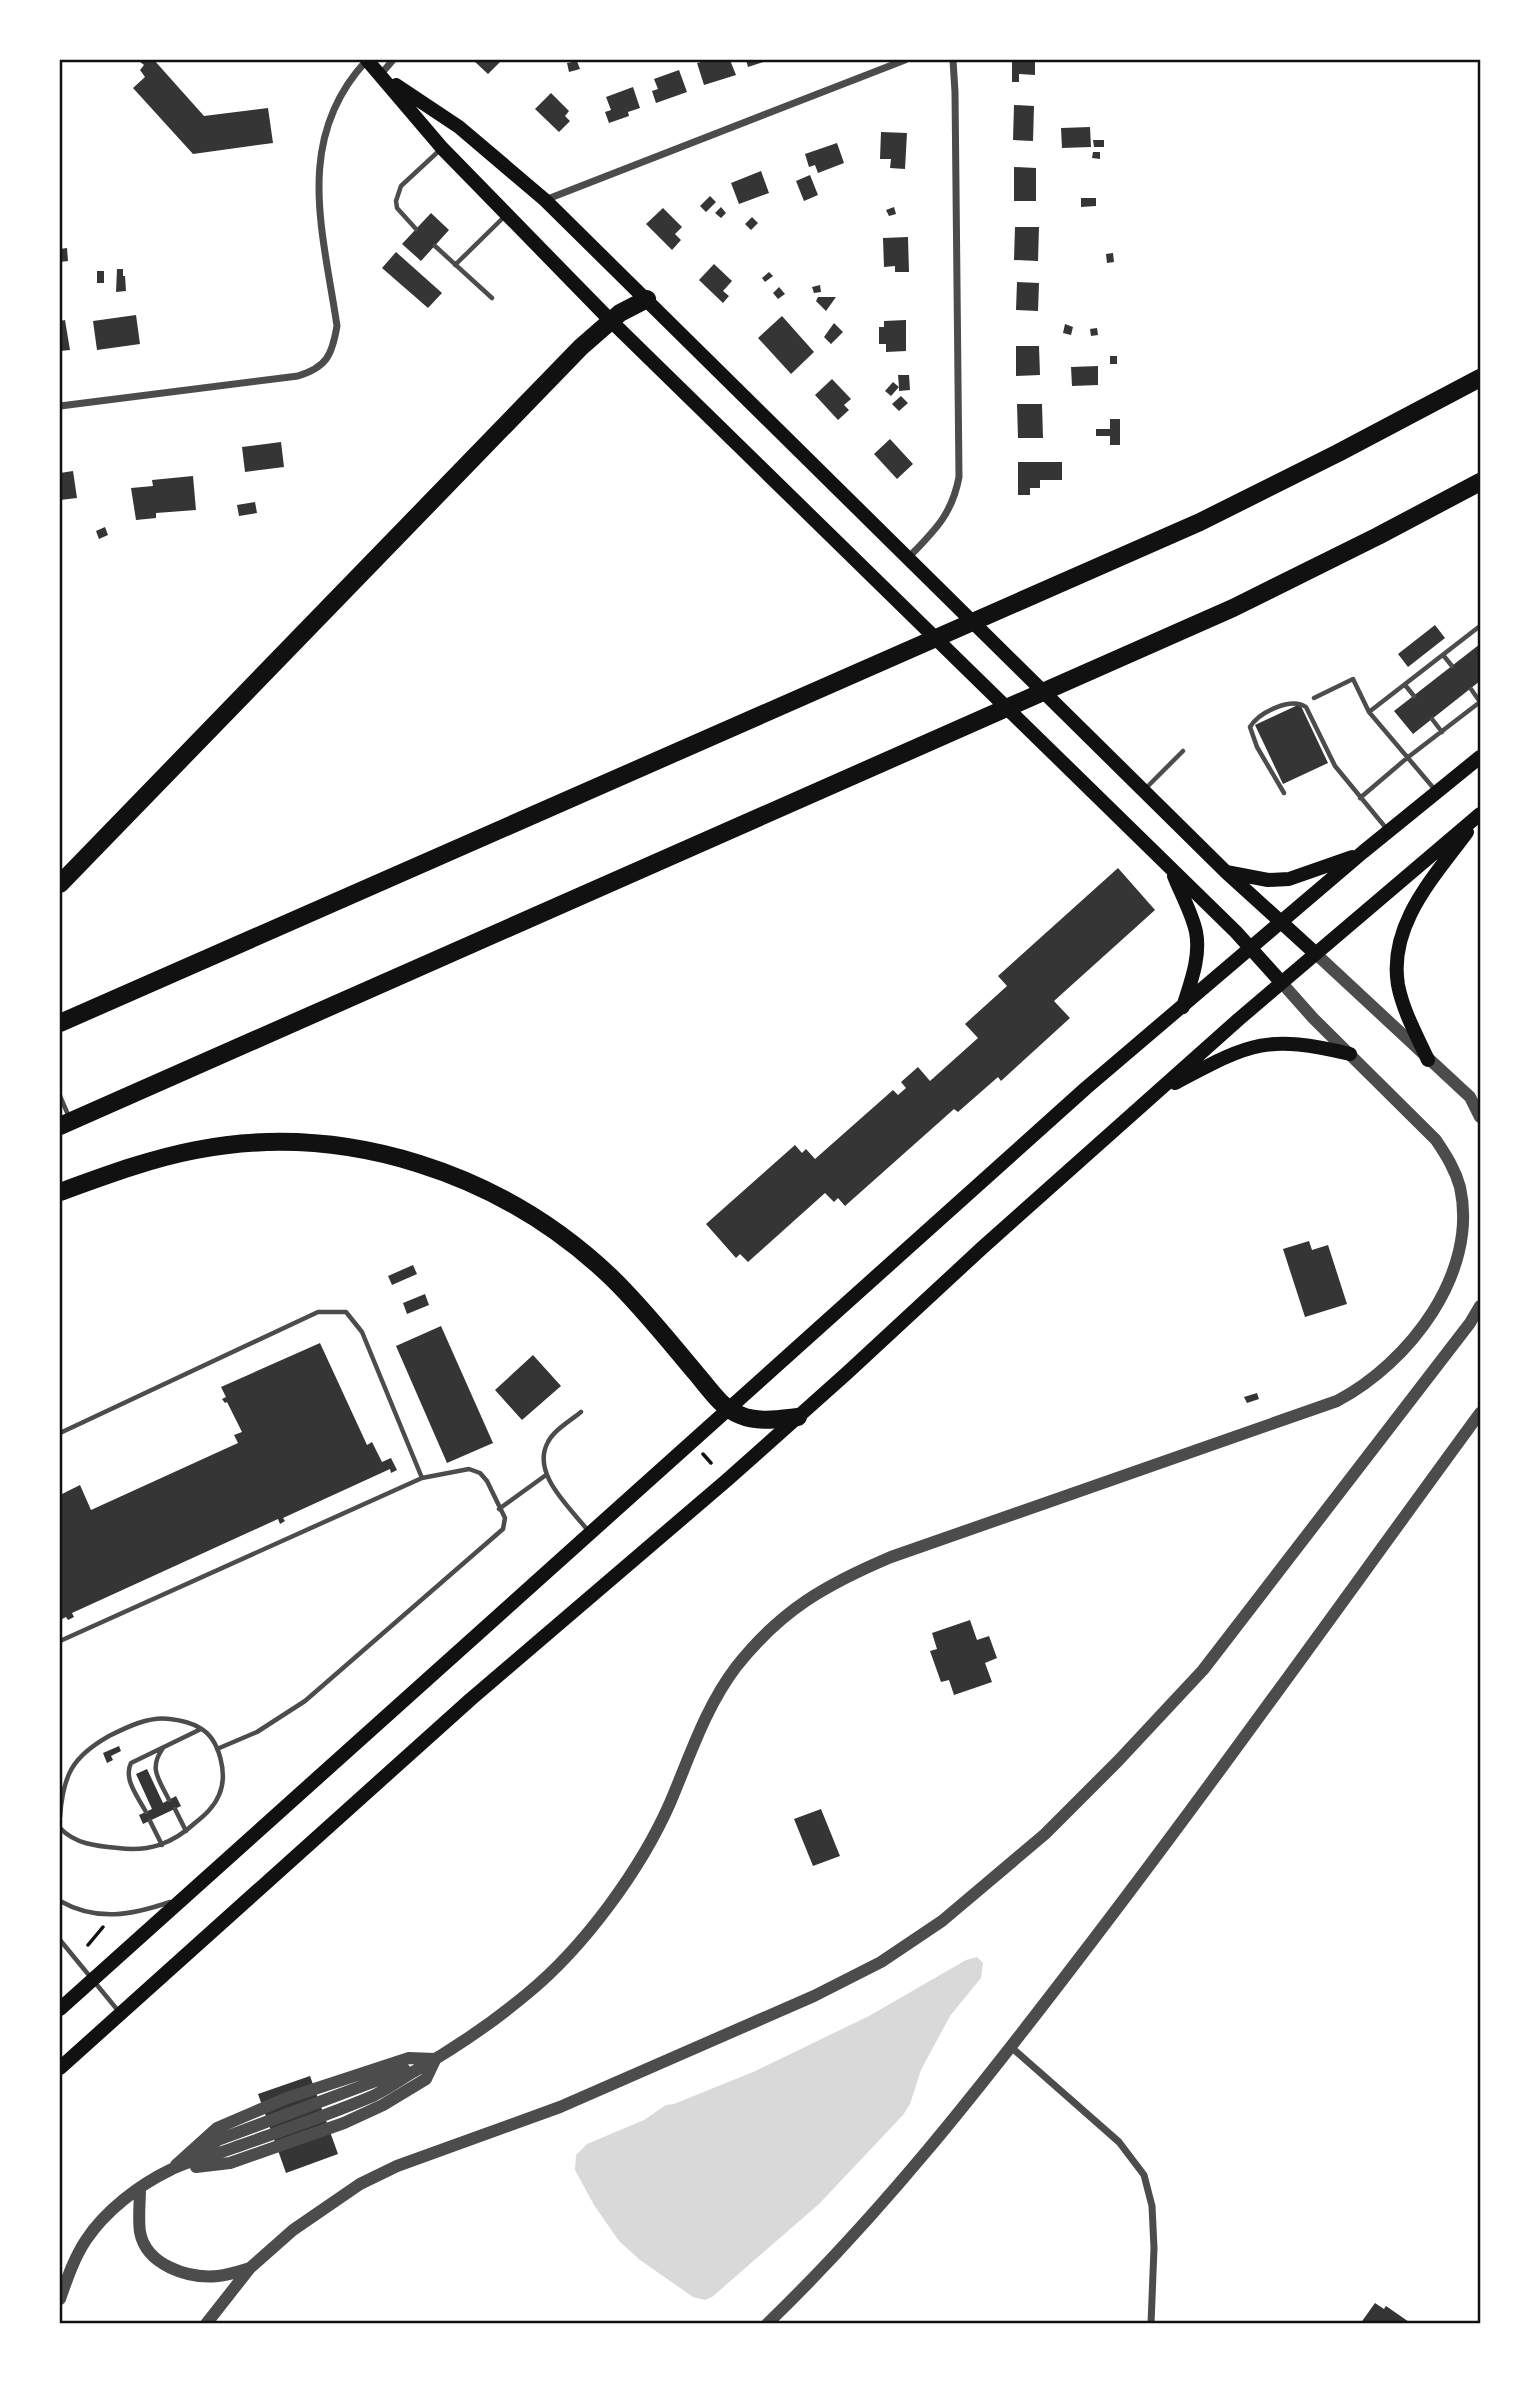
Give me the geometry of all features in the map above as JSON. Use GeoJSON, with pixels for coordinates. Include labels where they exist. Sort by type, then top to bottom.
{"type":"FeatureCollection","features":[{"type":"Feature","properties":{"kind":"highway"},"geometry":{"type":"LineString","coordinates":[[60,884],[581,347],[610,320],[648,299]]}},
{"type":"Feature","properties":{"kind":"highway"},"geometry":{"type":"LineString","coordinates":[[60,1023],[1200,522],[1480,378]]}},
{"type":"Feature","properties":{"kind":"highway"},"geometry":{"type":"LineString","coordinates":[[65,1124],[1079,678],[1233,608],[1480,482]]}},
{"type":"Feature","properties":{"kind":"highway"},"geometry":{"type":"LineString","coordinates":[[60,1192],[144,1163],[225,1146],[282,1143],[337,1145],[422,1164],[510,1202],[589,1257],[630,1296],[727,1408],[747,1418],[798,1418]]}},
{"type":"Feature","properties":{"kind":"main road"},"geometry":{"type":"LineString","coordinates":[[367,60],[442,148],[610,320],[1171,869],[1281,982]]}},
{"type":"Feature","properties":{"kind":"main road"},"geometry":{"type":"LineString","coordinates":[[380,74],[459,127],[545,200],[1226,872],[1315,953]]}},
{"type":"Feature","properties":{"kind":"main road"},"geometry":{"type":"LineString","coordinates":[[60,2009],[1086,1088],[1363,852],[1480,757]]}},
{"type":"Feature","properties":{"kind":"main road"},"geometry":{"type":"LineString","coordinates":[[60,2068],[498,1675],[798,1418],[1281,982],[1480,814]]}},
{"type":"Feature","properties":{"kind":"main road"},"geometry":{"type":"LineString","coordinates":[[1428,1060],[1406,1011],[1398,985],[1396,957],[1399,942],[1420,897],[1480,814]]}},
{"type":"Feature","properties":{"kind":"main road"},"geometry":{"type":"LineString","coordinates":[[1226,872],[1268,880],[1289,880],[1363,852]]}},
{"type":"Feature","properties":{"kind":"main road"},"geometry":{"type":"LineString","coordinates":[[1171,869],[1193,921],[1198,945],[1183,1008]]}},
{"type":"Feature","properties":{"kind":"main road"},"geometry":{"type":"LineString","coordinates":[[1156,1093],[1225,1056],[1262,1044],[1303,1044],[1350,1054]]}},
{"type":"Feature","properties":{"kind":"street"},"geometry":{"type":"LineString","coordinates":[[60,406],[298,376],[314,371],[326,360],[334,346],[337,326],[318,195],[321,154],[332,111],[351,77],[367,60]]}},
{"type":"Feature","properties":{"kind":"street"},"geometry":{"type":"LineString","coordinates":[[380,74],[393,60]]}},
{"type":"Feature","properties":{"kind":"street"},"geometry":{"type":"LineString","coordinates":[[545,200],[905,60]]}},
{"type":"Feature","properties":{"kind":"street"},"geometry":{"type":"LineString","coordinates":[[908,558],[946,516],[959,477],[953,60]]}},
{"type":"Feature","properties":{"kind":"street"},"geometry":{"type":"LineString","coordinates":[[1315,953],[1480,1106]]}},
{"type":"Feature","properties":{"kind":"street"},"geometry":{"type":"LineString","coordinates":[[171,2169],[339,2110],[376,2094],[466,2041],[531,1990],[598,1920],[616,1896],[669,1805],[696,1736],[722,1687],[759,1641],[783,1617],[804,1602],[841,1578],[891,1557],[1337,1401],[1362,1388],[1388,1366],[1436,1307],[1448,1285],[1462,1238],[1460,1188],[1450,1160],[1436,1140],[1313,1018],[1281,982]]}},
{"type":"Feature","properties":{"kind":"street"},"geometry":{"type":"LineString","coordinates":[[1470,1097],[1480,1117]]}},
{"type":"Feature","properties":{"kind":"street"},"geometry":{"type":"LineString","coordinates":[[206,2323],[250,2268],[293,2230],[360,2184],[397,2166],[560,2107],[814,1996],[881,1962],[942,1921],[1045,1835],[1203,1670],[1470,1323],[1480,1306]]}},
{"type":"Feature","properties":{"kind":"street"},"geometry":{"type":"LineString","coordinates":[[768,2323],[877,2210],[1011,2047],[1168,1842],[1480,1413]]}},
{"type":"Feature","properties":{"kind":"street"},"geometry":{"type":"LineString","coordinates":[[1011,2047],[1119,2141],[1144,2175],[1152,2206],[1154,2248],[1151,2323]]}},
{"type":"Feature","properties":{"kind":"street"},"geometry":{"type":"LineString","coordinates":[[60,2299],[86,2240],[111,2212],[140,2188],[171,2169],[217,2128],[287,2098],[409,2058],[435,2059]]}},
{"type":"Feature","properties":{"kind":"street"},"geometry":{"type":"LineString","coordinates":[[140,2188],[140,2234],[155,2259],[175,2270],[193,2275],[219,2276],[250,2268]]}},
{"type":"Feature","properties":{"kind":"lane"},"geometry":{"type":"LineString","coordinates":[[416,229],[397,208],[397,193],[401,186],[442,148]]}},
{"type":"Feature","properties":{"kind":"lane"},"geometry":{"type":"LineString","coordinates":[[455,265],[507,215]]}},
{"type":"Feature","properties":{"kind":"lane"},"geometry":{"type":"LineString","coordinates":[[435,246],[492,298]]}},
{"type":"Feature","properties":{"kind":"lane"},"geometry":{"type":"LineString","coordinates":[[1369,712],[1480,626]]}},
{"type":"Feature","properties":{"kind":"lane"},"geometry":{"type":"LineString","coordinates":[[1443,655],[1452,666]]}},
{"type":"Feature","properties":{"kind":"lane"},"geometry":{"type":"LineString","coordinates":[[1314,698],[1353,679],[1369,712],[1437,792]]}},
{"type":"Feature","properties":{"kind":"lane"},"geometry":{"type":"LineString","coordinates":[[1405,685],[1414,696]]}},
{"type":"Feature","properties":{"kind":"lane"},"geometry":{"type":"LineString","coordinates":[[1358,796],[1480,702],[1471,689]]}},
{"type":"Feature","properties":{"kind":"lane"},"geometry":{"type":"LineString","coordinates":[[1284,793],[1257,747],[1250,727],[1265,714],[1292,702],[1306,707],[1335,766],[1389,831]]}},
{"type":"Feature","properties":{"kind":"lane"},"geometry":{"type":"LineString","coordinates":[[1432,719],[1442,732]]}},
{"type":"Feature","properties":{"kind":"lane"},"geometry":{"type":"LineString","coordinates":[[1144,789],[1183,751]]}},
{"type":"Feature","properties":{"kind":"lane"},"geometry":{"type":"LineString","coordinates":[[60,1096],[65,1124]]}},
{"type":"Feature","properties":{"kind":"lane"},"geometry":{"type":"LineString","coordinates":[[60,1433],[318,1312],[346,1312],[362,1332],[422,1478]]}},
{"type":"Feature","properties":{"kind":"lane"},"geometry":{"type":"LineString","coordinates":[[581,1412],[552,1436],[544,1453],[549,1481],[590,1532]]}},
{"type":"Feature","properties":{"kind":"lane"},"geometry":{"type":"LineString","coordinates":[[60,1641],[422,1478],[469,1469],[480,1473],[505,1518],[503,1529],[305,1701],[257,1732],[217,1749]]}},
{"type":"Feature","properties":{"kind":"lane"},"geometry":{"type":"LineString","coordinates":[[499,1508],[546,1475]]}},
{"type":"Feature","properties":{"kind":"lane"},"geometry":{"type":"LineString","coordinates":[[60,1817],[63,1785],[69,1770],[86,1751],[108,1737],[150,1720],[169,1718],[202,1729],[217,1749],[222,1765],[220,1794],[211,1809],[186,1832],[163,1845],[131,1850],[83,1843],[67,1836],[60,1828]]}},
{"type":"Feature","properties":{"kind":"lane"},"geometry":{"type":"LineString","coordinates":[[146,1812],[130,1779],[131,1763],[202,1729]]}},
{"type":"Feature","properties":{"kind":"lane"},"geometry":{"type":"LineString","coordinates":[[163,1747],[155,1760],[155,1768],[169,1800]]}},
{"type":"Feature","properties":{"kind":"lane"},"geometry":{"type":"LineString","coordinates":[[174,1809],[186,1832]]}},
{"type":"Feature","properties":{"kind":"lane"},"geometry":{"type":"LineString","coordinates":[[150,1821],[163,1845]]}},
{"type":"Feature","properties":{"kind":"lane"},"geometry":{"type":"LineString","coordinates":[[60,1901],[92,1914],[124,1915],[181,1899]]}},
{"type":"Feature","properties":{"kind":"lane"},"geometry":{"type":"LineString","coordinates":[[60,1940],[121,2013]]}},
{"type":"Feature","properties":{"kind":"path"},"geometry":{"type":"LineString","coordinates":[[702,1452],[711,1463]]}},
{"type":"Feature","properties":{"kind":"path"},"geometry":{"type":"LineString","coordinates":[[89,1945],[107,1923]]}},
{"type":"Feature","properties":{"kind":"shaded area"},"geometry":{"type":"Polygon","coordinates":[[[977,1957],[983,1963],[981,1978],[950,2016],[921,2070],[910,2104],[903,2115],[819,2204],[712,2297],[705,2300],[693,2297],[640,2260],[619,2241],[594,2205],[575,2170],[576,2155],[587,2144],[644,2120],[666,2105],[753,2072],[869,2016],[966,1960],[977,1957]]]}},
{"type":"Feature","properties":{"kind":"building"},"geometry":{"type":"Polygon","coordinates":[[[154,60],[204,116],[268,108],[273,143],[193,154],[133,88],[145,77],[140,70],[144,65],[139,61],[154,60]]]}},
{"type":"Feature","properties":{"kind":"building"},"geometry":{"type":"Polygon","coordinates":[[[473,60],[502,60],[488,74],[473,60]]]}},
{"type":"Feature","properties":{"kind":"building"},"geometry":{"type":"Polygon","coordinates":[[[730,60],[736,75],[704,85],[697,63],[730,60]]]}},
{"type":"Feature","properties":{"kind":"building"},"geometry":{"type":"Polygon","coordinates":[[[746,60],[769,60],[748,67],[746,60]]]}},
{"type":"Feature","properties":{"kind":"building"},"geometry":{"type":"Polygon","coordinates":[[[1012,60],[1035,60],[1035,75],[1019,74],[1019,82],[1012,82],[1012,60]]]}},
{"type":"Feature","properties":{"kind":"building"},"geometry":{"type":"Polygon","coordinates":[[[577,61],[580,69],[569,72],[567,63],[577,61]]]}},
{"type":"Feature","properties":{"kind":"building"},"geometry":{"type":"Polygon","coordinates":[[[679,70],[687,92],[656,103],[652,91],[658,89],[654,79],[679,70]]]}},
{"type":"Feature","properties":{"kind":"building"},"geometry":{"type":"Polygon","coordinates":[[[633,87],[640,108],[628,112],[629,116],[609,123],[605,112],[611,110],[606,97],[633,87]]]}},
{"type":"Feature","properties":{"kind":"building"},"geometry":{"type":"Polygon","coordinates":[[[551,93],[569,111],[565,116],[570,121],[559,132],[535,109],[551,93]]]}},
{"type":"Feature","properties":{"kind":"building"},"geometry":{"type":"Polygon","coordinates":[[[1014,105],[1034,106],[1033,141],[1013,140],[1014,105]]]}},
{"type":"Feature","properties":{"kind":"building"},"geometry":{"type":"Polygon","coordinates":[[[1090,127],[1091,147],[1062,148],[1061,128],[1090,127]]]}},
{"type":"Feature","properties":{"kind":"building"},"geometry":{"type":"Polygon","coordinates":[[[881,132],[907,133],[905,169],[890,168],[891,159],[880,159],[881,132]]]}},
{"type":"Feature","properties":{"kind":"building"},"geometry":{"type":"Polygon","coordinates":[[[1093,140],[1104,140],[1104,147],[1094,147],[1093,140]]]}},
{"type":"Feature","properties":{"kind":"building"},"geometry":{"type":"Polygon","coordinates":[[[837,143],[844,163],[818,173],[815,165],[809,167],[805,154],[837,143]]]}},
{"type":"Feature","properties":{"kind":"building"},"geometry":{"type":"Polygon","coordinates":[[[1093,152],[1100,152],[1100,159],[1092,158],[1093,152]]]}},
{"type":"Feature","properties":{"kind":"building"},"geometry":{"type":"Polygon","coordinates":[[[1014,167],[1036,168],[1036,201],[1014,201],[1014,167]]]}},
{"type":"Feature","properties":{"kind":"building"},"geometry":{"type":"Polygon","coordinates":[[[761,171],[769,193],[739,204],[731,183],[761,171]]]}},
{"type":"Feature","properties":{"kind":"building"},"geometry":{"type":"Polygon","coordinates":[[[810,175],[818,195],[804,201],[796,181],[810,175]]]}},
{"type":"Feature","properties":{"kind":"building"},"geometry":{"type":"Polygon","coordinates":[[[710,196],[716,202],[706,212],[700,206],[710,196]]]}},
{"type":"Feature","properties":{"kind":"building"},"geometry":{"type":"Polygon","coordinates":[[[1081,198],[1096,198],[1096,206],[1081,207],[1081,198]]]}},
{"type":"Feature","properties":{"kind":"building"},"geometry":{"type":"Polygon","coordinates":[[[721,207],[726,213],[721,218],[715,213],[721,207]]]}},
{"type":"Feature","properties":{"kind":"building"},"geometry":{"type":"Polygon","coordinates":[[[894,207],[896,214],[889,216],[886,210],[894,207]]]}},
{"type":"Feature","properties":{"kind":"building"},"geometry":{"type":"Polygon","coordinates":[[[663,208],[682,227],[675,234],[681,240],[672,250],[646,224],[663,208]]]}},
{"type":"Feature","properties":{"kind":"building"},"geometry":{"type":"Polygon","coordinates":[[[431,213],[449,230],[421,261],[402,244],[431,213]]]}},
{"type":"Feature","properties":{"kind":"building"},"geometry":{"type":"Polygon","coordinates":[[[752,217],[758,223],[751,230],[745,224],[752,217]]]}},
{"type":"Feature","properties":{"kind":"building"},"geometry":{"type":"Polygon","coordinates":[[[1015,227],[1039,227],[1038,261],[1014,260],[1015,227]]]}},
{"type":"Feature","properties":{"kind":"building"},"geometry":{"type":"Polygon","coordinates":[[[908,237],[909,272],[895,272],[895,266],[884,267],[883,238],[908,237]]]}},
{"type":"Feature","properties":{"kind":"building"},"geometry":{"type":"Polygon","coordinates":[[[67,248],[68,261],[60,262],[60,249],[67,248]]]}},
{"type":"Feature","properties":{"kind":"building"},"geometry":{"type":"Polygon","coordinates":[[[396,252],[442,293],[428,308],[382,268],[396,252]]]}},
{"type":"Feature","properties":{"kind":"building"},"geometry":{"type":"Polygon","coordinates":[[[1113,253],[1114,262],[1107,263],[1106,254],[1113,253]]]}},
{"type":"Feature","properties":{"kind":"building"},"geometry":{"type":"Polygon","coordinates":[[[714,264],[732,281],[723,291],[729,296],[723,303],[699,280],[714,264]]]}},
{"type":"Feature","properties":{"kind":"building"},"geometry":{"type":"Polygon","coordinates":[[[117,269],[123,269],[126,291],[116,292],[117,269]]]}},
{"type":"Feature","properties":{"kind":"building"},"geometry":{"type":"Polygon","coordinates":[[[97,271],[104,271],[104,283],[97,283],[97,271]]]}},
{"type":"Feature","properties":{"kind":"building"},"geometry":{"type":"Polygon","coordinates":[[[769,272],[773,276],[765,282],[762,278],[769,272]]]}},
{"type":"Feature","properties":{"kind":"building"},"geometry":{"type":"Polygon","coordinates":[[[1017,282],[1039,283],[1038,311],[1016,310],[1017,282]]]}},
{"type":"Feature","properties":{"kind":"building"},"geometry":{"type":"Polygon","coordinates":[[[820,285],[821,292],[814,293],[812,287],[820,285]]]}},
{"type":"Feature","properties":{"kind":"building"},"geometry":{"type":"Polygon","coordinates":[[[779,287],[785,294],[778,299],[773,293],[779,287]]]}},
{"type":"Feature","properties":{"kind":"building"},"geometry":{"type":"Polygon","coordinates":[[[818,297],[836,297],[826,311],[816,301],[818,297]]]}},
{"type":"Feature","properties":{"kind":"building"},"geometry":{"type":"Polygon","coordinates":[[[136,315],[140,344],[97,350],[93,321],[136,315]]]}},
{"type":"Feature","properties":{"kind":"building"},"geometry":{"type":"Polygon","coordinates":[[[782,316],[814,352],[791,374],[758,338],[782,316]]]}},
{"type":"Feature","properties":{"kind":"building"},"geometry":{"type":"Polygon","coordinates":[[[65,320],[70,350],[60,351],[60,321],[65,320]]]}},
{"type":"Feature","properties":{"kind":"building"},"geometry":{"type":"Polygon","coordinates":[[[906,320],[906,351],[886,352],[886,344],[879,344],[879,327],[884,327],[884,321],[906,320]]]}},
{"type":"Feature","properties":{"kind":"building"},"geometry":{"type":"Polygon","coordinates":[[[834,323],[843,332],[831,344],[824,337],[834,323]]]}},
{"type":"Feature","properties":{"kind":"building"},"geometry":{"type":"Polygon","coordinates":[[[1065,324],[1073,327],[1071,335],[1063,333],[1065,324]]]}},
{"type":"Feature","properties":{"kind":"building"},"geometry":{"type":"Polygon","coordinates":[[[1097,328],[1098,335],[1091,336],[1090,329],[1097,328]]]}},
{"type":"Feature","properties":{"kind":"building"},"geometry":{"type":"Polygon","coordinates":[[[1016,346],[1039,346],[1040,375],[1016,376],[1016,346]]]}},
{"type":"Feature","properties":{"kind":"building"},"geometry":{"type":"Polygon","coordinates":[[[1110,356],[1117,356],[1117,364],[1110,364],[1110,356]]]}},
{"type":"Feature","properties":{"kind":"building"},"geometry":{"type":"Polygon","coordinates":[[[1098,366],[1098,385],[1072,386],[1071,367],[1098,366]]]}},
{"type":"Feature","properties":{"kind":"building"},"geometry":{"type":"Polygon","coordinates":[[[898,375],[909,375],[910,390],[899,391],[898,375]]]}},
{"type":"Feature","properties":{"kind":"building"},"geometry":{"type":"Polygon","coordinates":[[[832,379],[851,399],[844,405],[849,410],[838,420],[815,395],[832,379]]]}},
{"type":"Feature","properties":{"kind":"building"},"geometry":{"type":"Polygon","coordinates":[[[893,382],[899,387],[891,396],[885,391],[893,382]]]}},
{"type":"Feature","properties":{"kind":"building"},"geometry":{"type":"Polygon","coordinates":[[[901,396],[908,403],[899,411],[892,404],[901,396]]]}},
{"type":"Feature","properties":{"kind":"building"},"geometry":{"type":"Polygon","coordinates":[[[1017,404],[1042,404],[1043,438],[1018,438],[1017,404]]]}},
{"type":"Feature","properties":{"kind":"building"},"geometry":{"type":"Polygon","coordinates":[[[1110,419],[1120,419],[1120,445],[1110,445],[1110,436],[1096,436],[1096,429],[1110,429],[1110,419]]]}},
{"type":"Feature","properties":{"kind":"building"},"geometry":{"type":"Polygon","coordinates":[[[890,439],[913,464],[897,479],[874,454],[890,439]]]}},
{"type":"Feature","properties":{"kind":"building"},"geometry":{"type":"Polygon","coordinates":[[[281,442],[284,467],[245,472],[242,447],[281,442]]]}},
{"type":"Feature","properties":{"kind":"building"},"geometry":{"type":"Polygon","coordinates":[[[1018,462],[1062,462],[1062,480],[1040,480],[1040,488],[1030,488],[1030,495],[1018,495],[1018,462]]]}},
{"type":"Feature","properties":{"kind":"building"},"geometry":{"type":"Polygon","coordinates":[[[73,471],[77,498],[60,500],[60,473],[73,471]]]}},
{"type":"Feature","properties":{"kind":"building"},"geometry":{"type":"Polygon","coordinates":[[[193,476],[196,510],[156,513],[156,518],[136,520],[131,488],[153,486],[152,480],[193,476]]]}},
{"type":"Feature","properties":{"kind":"building"},"geometry":{"type":"Polygon","coordinates":[[[255,502],[257,513],[239,516],[237,505],[255,502]]]}},
{"type":"Feature","properties":{"kind":"building"},"geometry":{"type":"Polygon","coordinates":[[[105,527],[108,535],[99,539],[96,531],[105,527]]]}},
{"type":"Feature","properties":{"kind":"building"},"geometry":{"type":"Polygon","coordinates":[[[1435,625],[1445,638],[1408,667],[1398,654],[1435,625]]]}},
{"type":"Feature","properties":{"kind":"building"},"geometry":{"type":"Polygon","coordinates":[[[1480,644],[1480,681],[1413,734],[1394,711],[1480,644]]]}},
{"type":"Feature","properties":{"kind":"building"},"geometry":{"type":"Polygon","coordinates":[[[1300,704],[1328,763],[1283,784],[1255,725],[1300,704]]]}},
{"type":"Feature","properties":{"kind":"building"},"geometry":{"type":"Polygon","coordinates":[[[1118,868],[1155,910],[1054,1001],[1070,1018],[1001,1081],[998,1077],[958,1112],[954,1109],[845,1206],[838,1198],[834,1202],[825,1193],[748,1262],[740,1254],[736,1258],[706,1224],[795,1145],[802,1153],[806,1149],[815,1159],[893,1090],[898,1095],[906,1088],[901,1082],[918,1067],[930,1081],[978,1038],[965,1024],[1007,986],[998,976],[1118,868]]]}},
{"type":"Feature","properties":{"kind":"building"},"geometry":{"type":"Polygon","coordinates":[[[1309,1241],[1312,1250],[1328,1245],[1347,1304],[1305,1317],[1283,1249],[1309,1241]]]}},
{"type":"Feature","properties":{"kind":"building"},"geometry":{"type":"Polygon","coordinates":[[[413,1265],[417,1274],[392,1285],[388,1276],[413,1265]]]}},
{"type":"Feature","properties":{"kind":"building"},"geometry":{"type":"Polygon","coordinates":[[[425,1294],[429,1305],[407,1314],[403,1303],[425,1294]]]}},
{"type":"Feature","properties":{"kind":"building"},"geometry":{"type":"Polygon","coordinates":[[[441,1326],[493,1443],[447,1463],[396,1346],[441,1326]]]}},
{"type":"Feature","properties":{"kind":"building"},"geometry":{"type":"Polygon","coordinates":[[[320,1343],[367,1445],[372,1442],[382,1462],[391,1458],[397,1470],[391,1473],[390,1469],[283,1518],[285,1521],[280,1524],[278,1519],[72,1613],[74,1617],[68,1620],[66,1617],[60,1620],[60,1495],[80,1485],[91,1510],[238,1443],[234,1435],[242,1432],[227,1402],[222,1399],[226,1397],[221,1387],[320,1343]]]}},
{"type":"Feature","properties":{"kind":"building"},"geometry":{"type":"Polygon","coordinates":[[[533,1355],[561,1386],[522,1420],[495,1390],[533,1355]]]}},
{"type":"Feature","properties":{"kind":"building"},"geometry":{"type":"Polygon","coordinates":[[[1257,1393],[1259,1399],[1247,1403],[1244,1397],[1257,1393]]]}},
{"type":"Feature","properties":{"kind":"building"},"geometry":{"type":"Polygon","coordinates":[[[970,1620],[977,1640],[989,1636],[997,1658],[985,1663],[992,1682],[954,1695],[949,1680],[941,1682],[930,1651],[937,1649],[932,1633],[970,1620]]]}},
{"type":"Feature","properties":{"kind":"building"},"geometry":{"type":"Polygon","coordinates":[[[119,1746],[121,1751],[111,1756],[113,1760],[107,1763],[103,1753],[119,1746]]]}},
{"type":"Feature","properties":{"kind":"building"},"geometry":{"type":"Polygon","coordinates":[[[147,1769],[163,1803],[176,1796],[181,1806],[143,1824],[139,1815],[152,1809],[136,1774],[147,1769]]]}},
{"type":"Feature","properties":{"kind":"building"},"geometry":{"type":"Polygon","coordinates":[[[821,1809],[840,1856],[813,1866],[794,1819],[821,1809]]]}},
{"type":"Feature","properties":{"kind":"building"},"geometry":{"type":"Polygon","coordinates":[[[310,2076],[338,2154],[286,2173],[258,2094],[310,2076]]]}},
{"type":"Feature","properties":{"kind":"building"},"geometry":{"type":"Polygon","coordinates":[[[1375,2303],[1384,2309],[1386,2306],[1412,2324],[1360,2324],[1375,2303]]]}}]}
